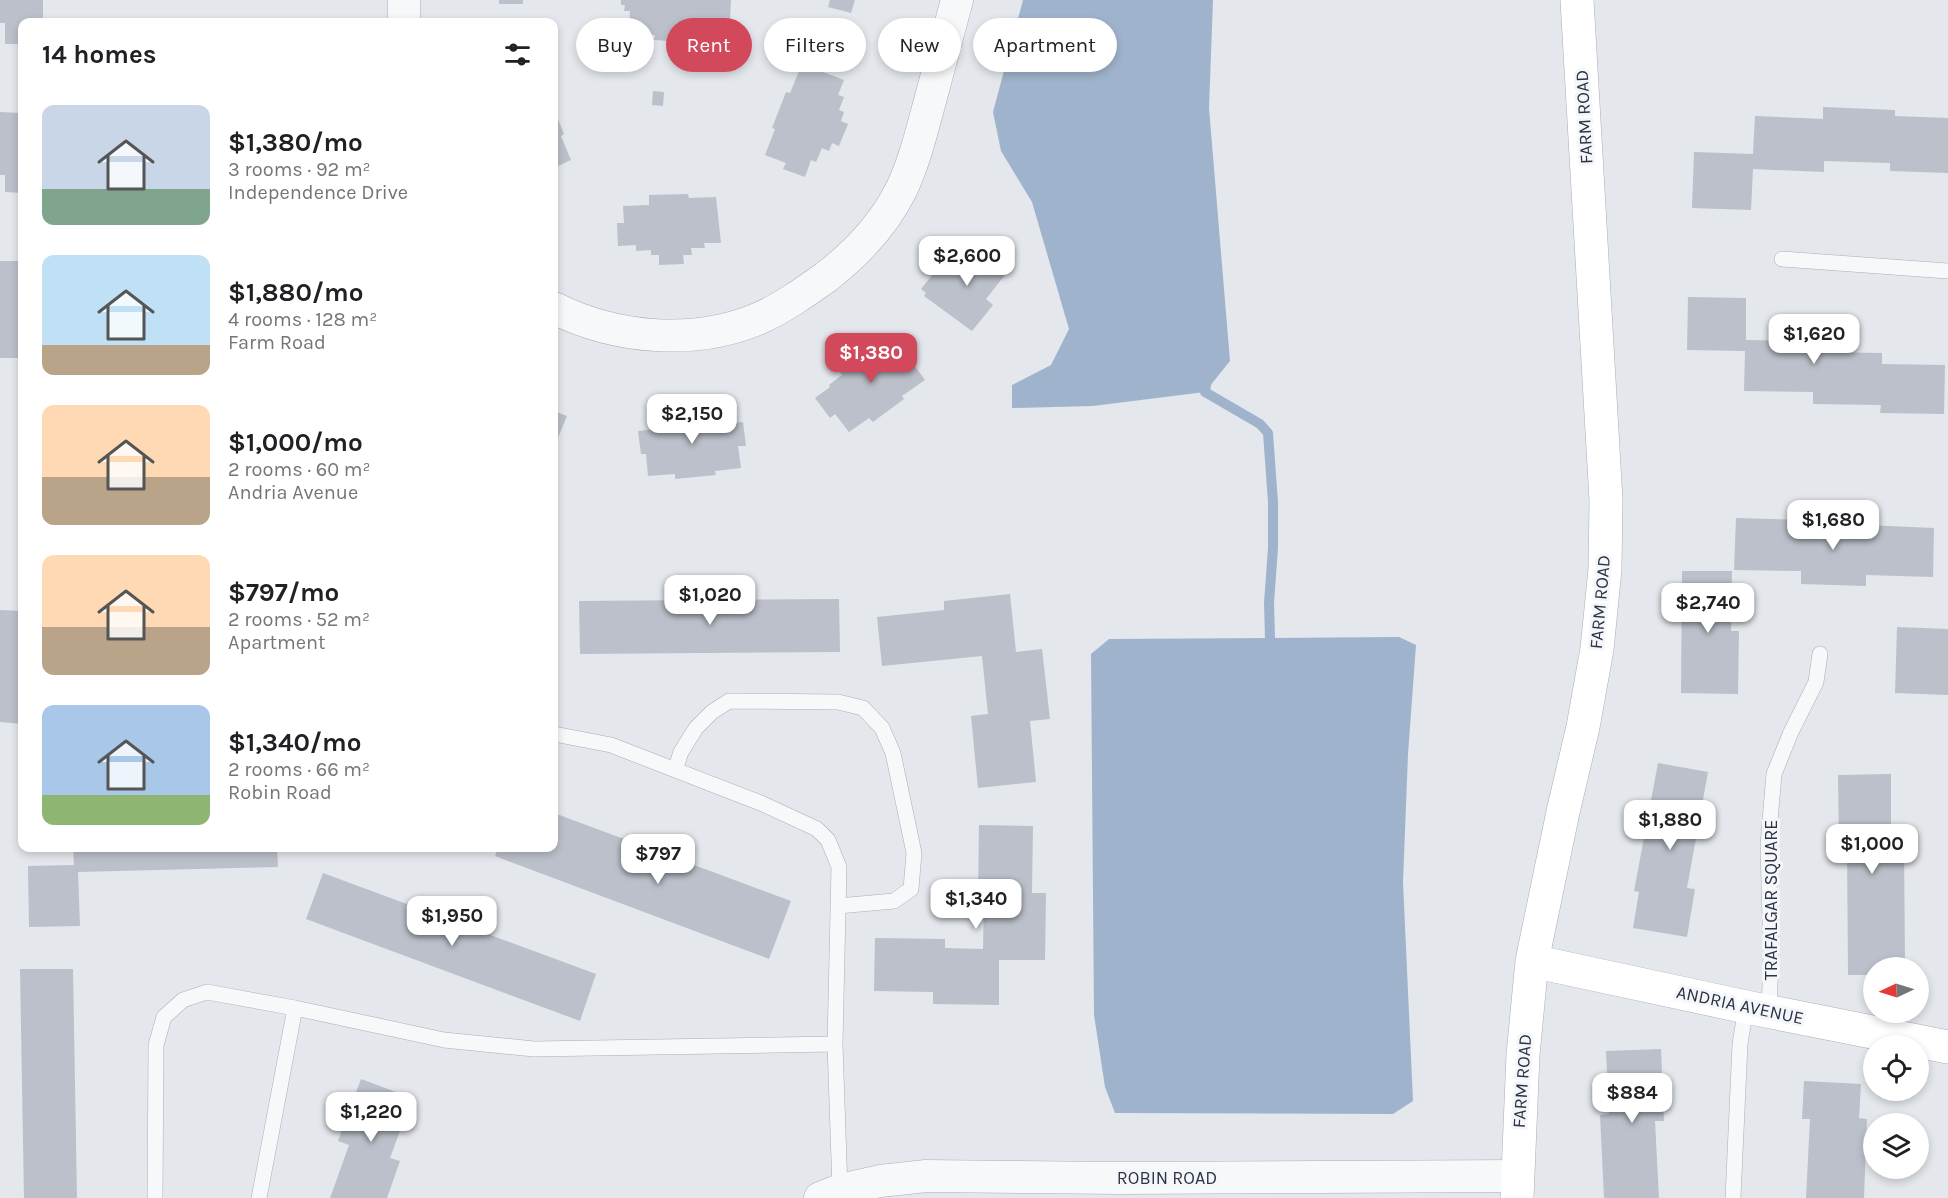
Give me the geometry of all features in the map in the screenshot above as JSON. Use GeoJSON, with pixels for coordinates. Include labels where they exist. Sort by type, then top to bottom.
{"type":"FeatureCollection","features":[{"type":"Feature","properties":{"kind":"street"},"geometry":{"type":"LineString","coordinates":[[404,0],[404,18]]}},
{"type":"Feature","properties":{"kind":"street"},"geometry":{"type":"LineString","coordinates":[[558,310],[577,320],[632,333],[672,336],[717,332],[759,318],[788,304],[847,261],[876,229],[901,189],[917,150],[957,0]]}},
{"type":"Feature","properties":{"kind":"street","name":"FARM ROAD"},"geometry":{"type":"LineString","coordinates":[[1517,1187],[1523,1055],[1532,961],[1583,727],[1597,649],[1605,569],[1606,500],[1577,0]]}},
{"type":"Feature","properties":{"kind":"street","name":"ANDRIA AVENUE"},"geometry":{"type":"LineString","coordinates":[[1532,961],[1948,1047]]}},
{"type":"Feature","properties":{"kind":"street","name":"ROBIN ROAD"},"geometry":{"type":"LineString","coordinates":[[830,1194],[880,1181],[926,1176],[1517,1187]]}},
{"type":"Feature","properties":{"kind":"lane"},"geometry":{"type":"LineString","coordinates":[[1782,259],[1948,271]]}},
{"type":"Feature","properties":{"kind":"lane","name":"TRAFALGAR SQUARE"},"geometry":{"type":"LineString","coordinates":[[1733,1198],[1740,1044],[1757,1009],[1771,957],[1768,845],[1774,774],[1791,732],[1816,682],[1820,654]]}},
{"type":"Feature","properties":{"kind":"lane"},"geometry":{"type":"LineString","coordinates":[[675,770],[681,752],[696,729],[712,712],[729,701],[838,702],[863,708],[882,728],[893,753],[914,853],[911,889],[894,901],[838,906]]}},
{"type":"Feature","properties":{"kind":"lane"},"geometry":{"type":"LineString","coordinates":[[558,735],[611,745],[763,804],[817,829],[828,840],[839,867],[836,1044],[830,1194]]}},
{"type":"Feature","properties":{"kind":"lane"},"geometry":{"type":"LineString","coordinates":[[155,1198],[156,1045],[164,1017],[183,1000],[207,992],[444,1040],[534,1049],[836,1044]]}},
{"type":"Feature","properties":{"kind":"lane"},"geometry":{"type":"LineString","coordinates":[[259,1198],[295,1008]]}},
{"type":"Feature","properties":{"kind":"water"},"geometry":{"type":"Polygon","coordinates":[[[1023,0],[1213,0],[1209,108],[1230,361],[1205,392],[1093,406],[1012,408],[1012,385],[1051,365],[1069,329],[1032,202],[1001,151],[993,112],[1004,72],[1117,72],[1117,18],[1018,18],[1023,0]]]}},
{"type":"Feature","properties":{"kind":"water"},"geometry":{"type":"Polygon","coordinates":[[[1399,637],[1416,645],[1408,754],[1403,882],[1413,1101],[1393,1114],[1115,1113],[1105,1087],[1094,1015],[1091,654],[1109,639],[1399,637]]]}},
{"type":"Feature","properties":{"kind":"building"},"geometry":{"type":"Polygon","coordinates":[[[0,0],[43,0],[43,18],[18,18],[18,44],[5,44],[5,23],[0,23],[0,0]]]}},
{"type":"Feature","properties":{"kind":"building"},"geometry":{"type":"Polygon","coordinates":[[[499,0],[523,0],[523,4],[499,4],[499,0]]]}},
{"type":"Feature","properties":{"kind":"building"},"geometry":{"type":"Polygon","coordinates":[[[621,0],[731,0],[730,18],[666,18],[666,41],[654,40],[654,18],[630,18],[630,11],[624,11],[625,5],[621,5],[621,0]]]}},
{"type":"Feature","properties":{"kind":"building"},"geometry":{"type":"Polygon","coordinates":[[[830,0],[855,0],[851,13],[828,7],[830,0]]]}},
{"type":"Feature","properties":{"kind":"building"},"geometry":{"type":"Polygon","coordinates":[[[799,72],[823,72],[844,80],[838,95],[844,97],[839,110],[844,112],[841,121],[848,124],[839,146],[832,143],[829,151],[822,148],[816,162],[811,160],[805,177],[783,169],[786,163],[765,155],[775,129],[772,128],[786,92],[790,93],[799,72]]]}},
{"type":"Feature","properties":{"kind":"building"},"geometry":{"type":"Polygon","coordinates":[[[653,91],[664,92],[663,106],[652,105],[653,91]]]}},
{"type":"Feature","properties":{"kind":"building"},"geometry":{"type":"Polygon","coordinates":[[[1823,107],[1895,110],[1895,116],[1948,118],[1948,173],[1890,171],[1890,163],[1824,161],[1824,172],[1753,169],[1751,210],[1692,208],[1694,152],[1753,154],[1755,116],[1823,119],[1823,107]]]}},
{"type":"Feature","properties":{"kind":"building"},"geometry":{"type":"Polygon","coordinates":[[[0,112],[18,113],[18,193],[5,192],[5,175],[0,175],[0,112]]]}},
{"type":"Feature","properties":{"kind":"building"},"geometry":{"type":"Polygon","coordinates":[[[558,119],[564,134],[561,136],[571,160],[558,166],[558,119]]]}},
{"type":"Feature","properties":{"kind":"building"},"geometry":{"type":"Polygon","coordinates":[[[688,194],[689,198],[716,197],[721,243],[704,243],[705,248],[691,248],[692,255],[683,255],[684,264],[659,265],[659,255],[651,255],[651,250],[636,251],[636,245],[618,246],[617,223],[624,223],[623,206],[649,205],[649,195],[688,194]]]}},
{"type":"Feature","properties":{"kind":"building"},"geometry":{"type":"Polygon","coordinates":[[[989,249],[1012,266],[986,299],[993,305],[972,331],[924,296],[926,293],[921,289],[937,269],[941,271],[949,261],[954,265],[966,250],[979,261],[989,249]]]}},
{"type":"Feature","properties":{"kind":"building"},"geometry":{"type":"Polygon","coordinates":[[[0,261],[18,261],[18,358],[0,358],[0,261]]]}},
{"type":"Feature","properties":{"kind":"building"},"geometry":{"type":"Polygon","coordinates":[[[1688,297],[1746,298],[1746,340],[1815,341],[1815,352],[1882,353],[1882,364],[1945,365],[1944,414],[1880,413],[1881,405],[1813,404],[1813,392],[1744,391],[1745,351],[1687,350],[1688,297]]]}},
{"type":"Feature","properties":{"kind":"building"},"geometry":{"type":"Polygon","coordinates":[[[903,338],[918,359],[912,362],[925,380],[902,396],[904,399],[873,422],[869,418],[849,432],[835,414],[830,418],[815,398],[842,375],[839,371],[845,367],[840,359],[866,341],[875,354],[886,345],[889,348],[903,338]]]}},
{"type":"Feature","properties":{"kind":"building"},"geometry":{"type":"Polygon","coordinates":[[[701,405],[701,408],[708,407],[710,420],[725,419],[725,424],[743,422],[746,446],[738,446],[741,468],[715,471],[716,475],[675,479],[675,474],[648,476],[646,454],[641,454],[638,431],[656,429],[655,423],[671,422],[670,415],[678,415],[677,408],[701,405]]]}},
{"type":"Feature","properties":{"kind":"building"},"geometry":{"type":"Polygon","coordinates":[[[558,413],[567,416],[558,438],[558,413]]]}},
{"type":"Feature","properties":{"kind":"building"},"geometry":{"type":"Polygon","coordinates":[[[1736,518],[1807,520],[1806,532],[1865,533],[1865,525],[1934,528],[1933,577],[1866,575],[1866,586],[1801,584],[1801,571],[1734,570],[1736,518]]]}},
{"type":"Feature","properties":{"kind":"building"},"geometry":{"type":"Polygon","coordinates":[[[1682,571],[1732,571],[1731,631],[1739,631],[1738,694],[1681,693],[1682,571]]]}},
{"type":"Feature","properties":{"kind":"building"},"geometry":{"type":"Polygon","coordinates":[[[1010,594],[1016,652],[1042,649],[1050,719],[1030,721],[1036,782],[978,788],[971,716],[988,714],[982,656],[882,666],[877,617],[944,610],[944,601],[1010,594]]]}},
{"type":"Feature","properties":{"kind":"building"},"geometry":{"type":"Polygon","coordinates":[[[839,599],[840,652],[580,654],[579,601],[839,599]]]}},
{"type":"Feature","properties":{"kind":"building"},"geometry":{"type":"Polygon","coordinates":[[[0,610],[18,611],[18,724],[0,722],[0,610]]]}},
{"type":"Feature","properties":{"kind":"building"},"geometry":{"type":"Polygon","coordinates":[[[1897,627],[1948,629],[1948,695],[1895,693],[1897,627]]]}},
{"type":"Feature","properties":{"kind":"building"},"geometry":{"type":"Polygon","coordinates":[[[1658,763],[1708,772],[1687,888],[1695,889],[1687,937],[1633,928],[1639,892],[1634,891],[1658,763]]]}},
{"type":"Feature","properties":{"kind":"building"},"geometry":{"type":"Polygon","coordinates":[[[1891,774],[1891,841],[1904,841],[1905,957],[1863,957],[1863,975],[1848,975],[1847,845],[1839,846],[1838,775],[1891,774]]]}},
{"type":"Feature","properties":{"kind":"building"},"geometry":{"type":"Polygon","coordinates":[[[558,814],[791,901],[769,959],[495,856],[496,852],[558,852],[558,814]]]}},
{"type":"Feature","properties":{"kind":"building"},"geometry":{"type":"Polygon","coordinates":[[[979,825],[1033,826],[1032,893],[1046,893],[1045,960],[999,960],[999,1005],[933,1004],[933,992],[874,991],[875,938],[945,939],[945,948],[983,949],[984,897],[978,897],[979,825]]]}},
{"type":"Feature","properties":{"kind":"building"},"geometry":{"type":"Polygon","coordinates":[[[73,852],[277,852],[278,867],[78,872],[80,926],[29,927],[28,866],[74,865],[73,852]]]}},
{"type":"Feature","properties":{"kind":"building"},"geometry":{"type":"Polygon","coordinates":[[[323,873],[596,974],[580,1021],[306,919],[323,873]]]}},
{"type":"Feature","properties":{"kind":"building"},"geometry":{"type":"Polygon","coordinates":[[[20,969],[73,969],[77,1198],[24,1198],[20,969]]]}},
{"type":"Feature","properties":{"kind":"building"},"geometry":{"type":"Polygon","coordinates":[[[1661,1049],[1664,1121],[1655,1121],[1659,1198],[1604,1198],[1600,1115],[1609,1114],[1606,1051],[1661,1049]]]}},
{"type":"Feature","properties":{"kind":"building"},"geometry":{"type":"Polygon","coordinates":[[[361,1079],[412,1098],[390,1158],[400,1161],[387,1198],[330,1198],[349,1145],[338,1141],[361,1079]]]}},
{"type":"Feature","properties":{"kind":"building"},"geometry":{"type":"Polygon","coordinates":[[[1804,1081],[1861,1084],[1859,1118],[1863,1118],[1864,1198],[1806,1198],[1810,1119],[1802,1119],[1804,1081]]]}},
{"type":"Feature","properties":{"kind":"waterway"},"geometry":{"type":"LineString","coordinates":[[1207,379],[1205,392],[1260,424],[1268,433],[1273,502],[1270,638]]}}]}
